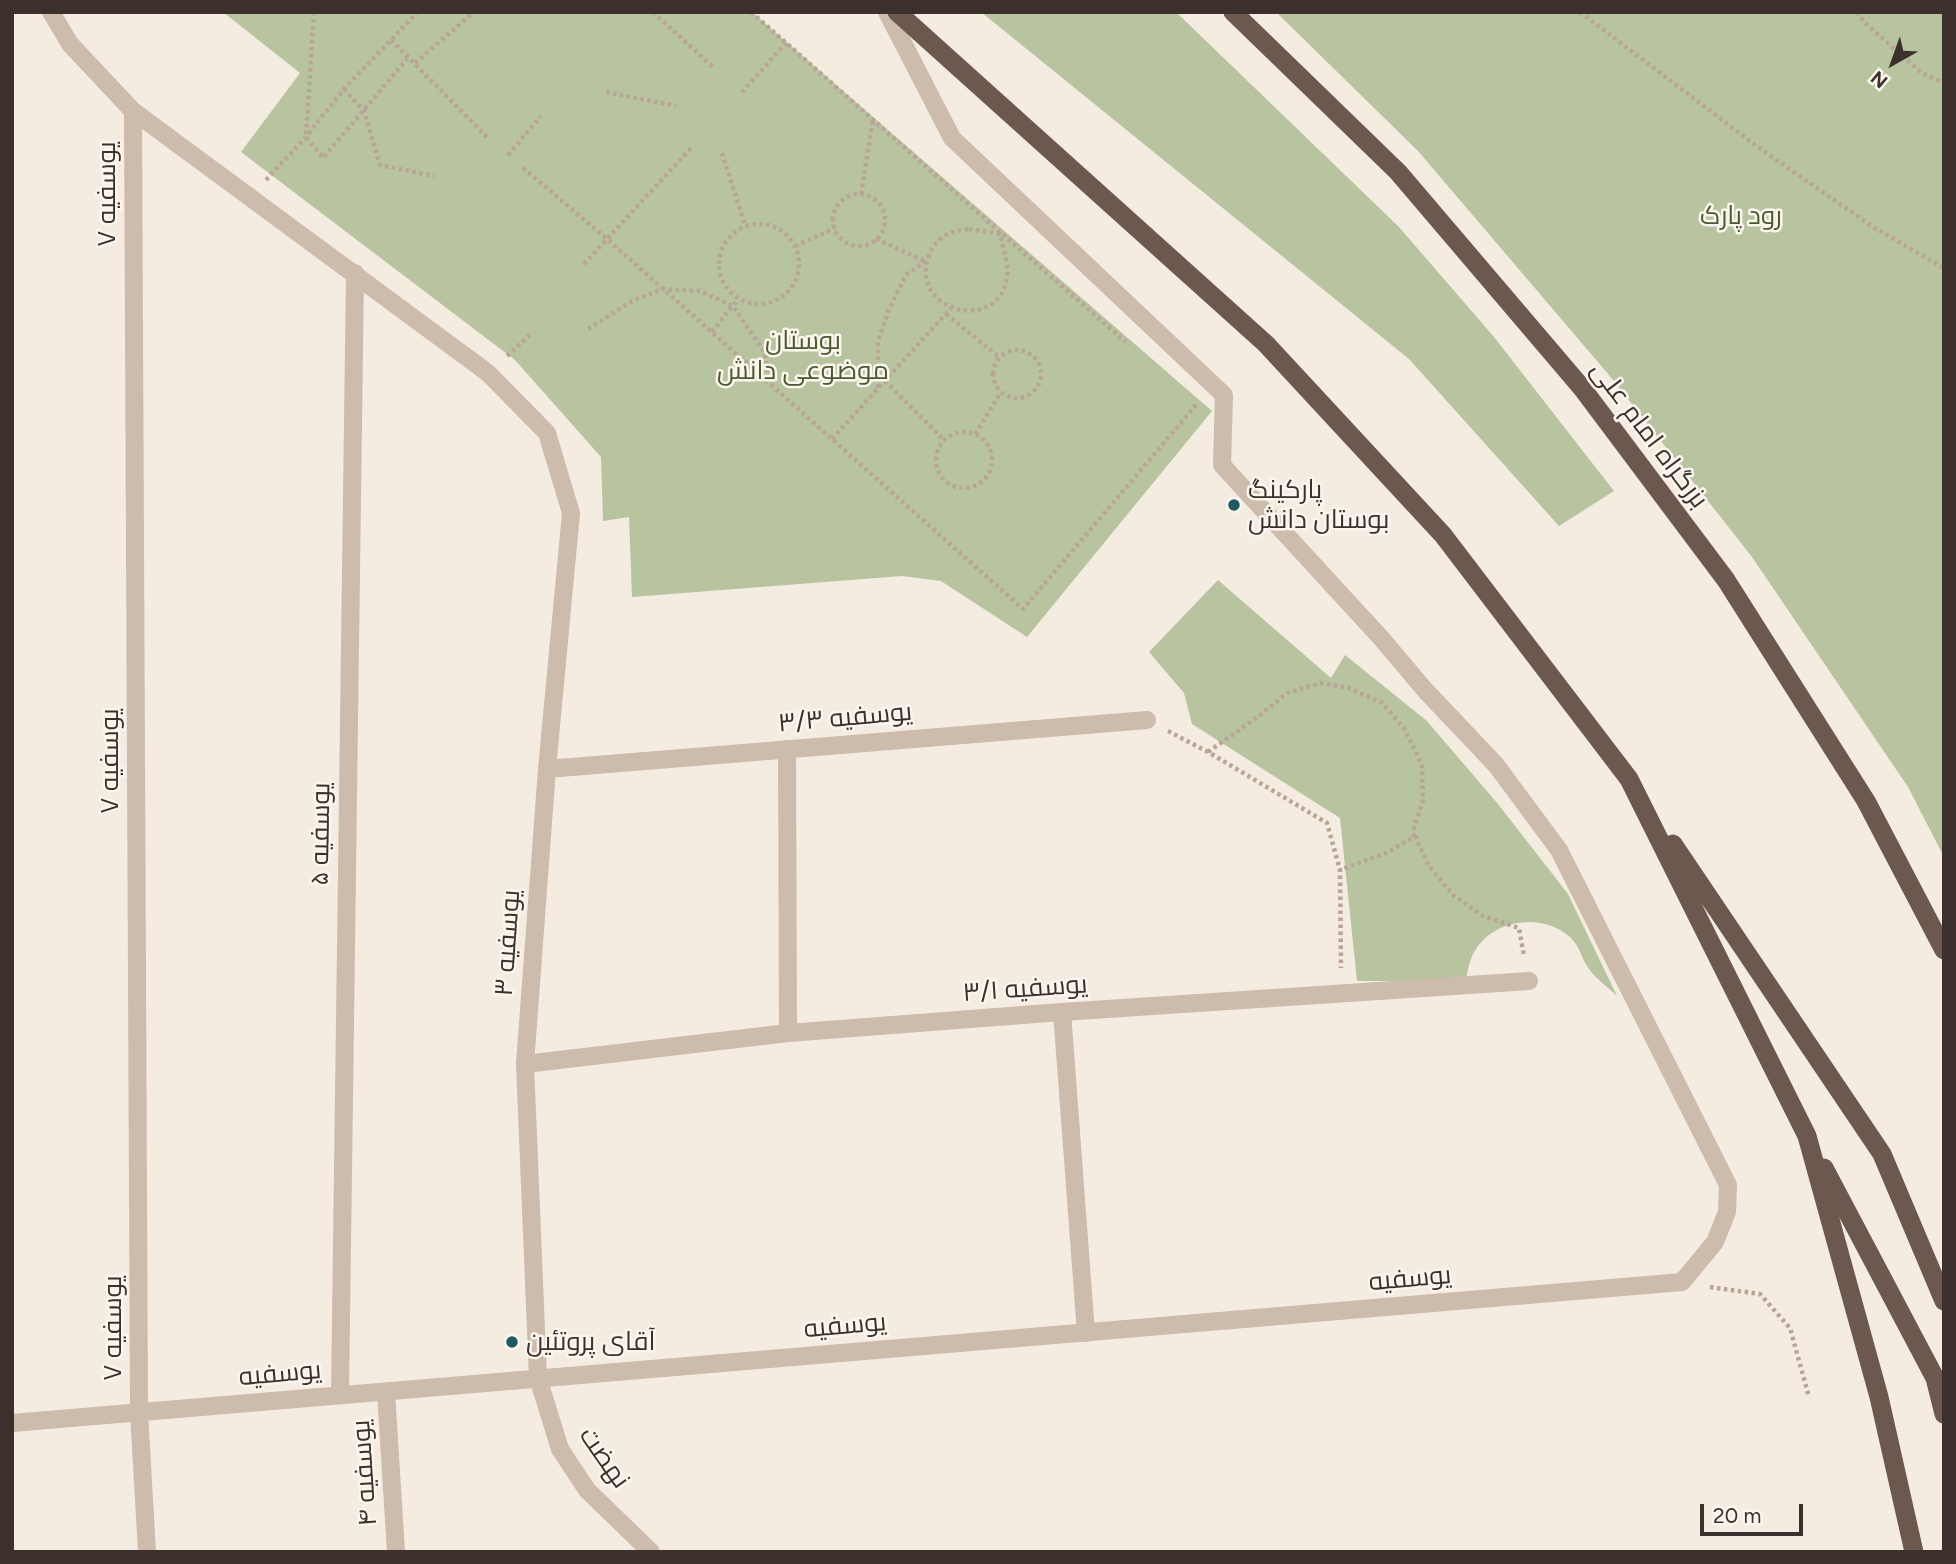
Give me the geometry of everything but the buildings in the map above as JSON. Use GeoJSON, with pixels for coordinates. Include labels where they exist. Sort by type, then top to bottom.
{"type":"FeatureCollection","features":[{"type":"Feature","properties":{"kind":"highway"},"geometry":{"type":"LineString","coordinates":[[897,12],[1266,344],[1443,535],[1629,779],[1882,1154],[1944,1301]]}},
{"type":"Feature","properties":{"kind":"highway","name":"بزرگراه امام علی"},"geometry":{"type":"LineString","coordinates":[[1233,12],[1398,172],[1582,388],[1726,580],[1866,801],[1944,950]]}},
{"type":"Feature","properties":{"kind":"highway"},"geometry":{"type":"LineString","coordinates":[[1629,779],[1807,1136],[1935,1378],[1944,1414]]}},
{"type":"Feature","properties":{"kind":"highway"},"geometry":{"type":"LineString","coordinates":[[1807,1136],[1879,1397],[1914,1552]]}},
{"type":"Feature","properties":{"kind":"street"},"geometry":{"type":"LineString","coordinates":[[51,12],[70,44],[133,111],[488,373]]}},
{"type":"Feature","properties":{"kind":"street"},"geometry":{"type":"LineString","coordinates":[[887,12],[952,138],[1224,395],[1222,466],[1381,638],[1424,690],[1496,765],[1559,850],[1728,1185],[1727,1212],[1715,1242],[1682,1283]]}},
{"type":"Feature","properties":{"kind":"street","name":"یوسفیه ۷"},"geometry":{"type":"LineString","coordinates":[[133,111],[139,1412],[147,1552]]}},
{"type":"Feature","properties":{"kind":"street","name":"یوسفیه ۵"},"geometry":{"type":"LineString","coordinates":[[340,1395],[355,273]]}},
{"type":"Feature","properties":{"kind":"street","name":"یوسفیه ۳"},"geometry":{"type":"LineString","coordinates":[[488,373],[547,433],[571,513],[547,769],[525,1064],[538,1378]]}},
{"type":"Feature","properties":{"kind":"street","name":"یوسفیه ۳/۳"},"geometry":{"type":"LineString","coordinates":[[547,769],[1147,720]]}},
{"type":"Feature","properties":{"kind":"street"},"geometry":{"type":"LineString","coordinates":[[787,749],[788,1033]]}},
{"type":"Feature","properties":{"kind":"street","name":"یوسفیه ۳/۱"},"geometry":{"type":"LineString","coordinates":[[525,1064],[788,1033],[1530,981]]}},
{"type":"Feature","properties":{"kind":"street"},"geometry":{"type":"LineString","coordinates":[[1062,1012],[1086,1333]]}},
{"type":"Feature","properties":{"kind":"street","name":"یوسفیه"},"geometry":{"type":"LineString","coordinates":[[12,1423],[1682,1283]]}},
{"type":"Feature","properties":{"kind":"street","name":"نهضت"},"geometry":{"type":"LineString","coordinates":[[538,1378],[560,1449],[587,1490],[651,1552]]}},
{"type":"Feature","properties":{"kind":"street","name":"یوسفیه ۴"},"geometry":{"type":"LineString","coordinates":[[386,1392],[396,1552]]}},
{"type":"Feature","properties":{"kind":"path"},"geometry":{"type":"LineString","coordinates":[[314,12],[306,136],[323,158],[407,59]]}},
{"type":"Feature","properties":{"kind":"path"},"geometry":{"type":"LineString","coordinates":[[250,197],[306,136],[344,89],[418,12]]}},
{"type":"Feature","properties":{"kind":"path"},"geometry":{"type":"LineString","coordinates":[[415,63],[474,12]]}},
{"type":"Feature","properties":{"kind":"path"},"geometry":{"type":"LineString","coordinates":[[653,12],[715,69]]}},
{"type":"Feature","properties":{"kind":"path"},"geometry":{"type":"LineString","coordinates":[[751,12],[1000,234],[1135,350]]}},
{"type":"Feature","properties":{"kind":"path"},"geometry":{"type":"LineString","coordinates":[[1580,12],[1755,145],[1873,227],[1944,268]]}},
{"type":"Feature","properties":{"kind":"path"},"geometry":{"type":"LineString","coordinates":[[1857,12],[1865,23],[1922,73],[1944,83]]}},
{"type":"Feature","properties":{"kind":"path"},"geometry":{"type":"LineString","coordinates":[[390,40],[487,137]]}},
{"type":"Feature","properties":{"kind":"path"},"geometry":{"type":"LineString","coordinates":[[742,92],[786,43]]}},
{"type":"Feature","properties":{"kind":"path"},"geometry":{"type":"LineString","coordinates":[[344,89],[364,111],[380,165],[434,176]]}},
{"type":"Feature","properties":{"kind":"path"},"geometry":{"type":"LineString","coordinates":[[606,92],[676,106]]}},
{"type":"Feature","properties":{"kind":"path"},"geometry":{"type":"LineString","coordinates":[[508,155],[541,116]]}},
{"type":"Feature","properties":{"kind":"path"},"geometry":{"type":"LineString","coordinates":[[861,194],[873,119]]}},
{"type":"Feature","properties":{"kind":"path"},"geometry":{"type":"LineString","coordinates":[[584,264],[691,148]]}},
{"type":"Feature","properties":{"kind":"path"},"geometry":{"type":"LineString","coordinates":[[722,153],[745,225]]}},
{"type":"Feature","properties":{"kind":"path"},"geometry":{"type":"LineString","coordinates":[[523,168],[607,239],[1023,609],[1197,404]]}},
{"type":"Feature","properties":{"kind":"path"},"geometry":{"type":"LineString","coordinates":[[861,194],[879,203],[885,222],[883,231],[876,239],[868,245],[858,246],[840,237],[834,218],[842,201],[851,195],[861,194]]}},
{"type":"Feature","properties":{"kind":"path"},"geometry":{"type":"LineString","coordinates":[[769,224],[789,236],[796,246],[800,260],[799,275],[792,288],[781,299],[767,304],[752,304],[738,299],[726,289],[719,275],[718,260],[723,245],[732,233],[745,225],[769,224]]}},
{"type":"Feature","properties":{"kind":"path"},"geometry":{"type":"LineString","coordinates":[[796,246],[835,228]]}},
{"type":"Feature","properties":{"kind":"path"},"geometry":{"type":"LineString","coordinates":[[969,229],[1000,234],[1008,265],[1002,293],[979,310],[965,312],[951,308],[939,300],[930,289],[926,261],[941,237],[954,230],[969,229]]}},
{"type":"Feature","properties":{"kind":"path"},"geometry":{"type":"LineString","coordinates":[[876,239],[926,261]]}},
{"type":"Feature","properties":{"kind":"path"},"geometry":{"type":"LineString","coordinates":[[878,389],[878,341],[889,309],[906,275],[926,261]]}},
{"type":"Feature","properties":{"kind":"path"},"geometry":{"type":"LineString","coordinates":[[587,329],[632,300],[663,289],[700,291],[733,306],[765,353],[769,383]]}},
{"type":"Feature","properties":{"kind":"path"},"geometry":{"type":"LineString","coordinates":[[712,332],[738,299]]}},
{"type":"Feature","properties":{"kind":"path"},"geometry":{"type":"LineString","coordinates":[[832,439],[951,308]]}},
{"type":"Feature","properties":{"kind":"path"},"geometry":{"type":"LineString","coordinates":[[946,314],[999,357]]}},
{"type":"Feature","properties":{"kind":"path"},"geometry":{"type":"LineString","coordinates":[[488,373],[533,332]]}},
{"type":"Feature","properties":{"kind":"path"},"geometry":{"type":"LineString","coordinates":[[1015,350],[1033,356],[1041,372],[1040,382],[1035,390],[1028,396],[1018,398],[1001,392],[992,375],[999,357],[1015,350]]}},
{"type":"Feature","properties":{"kind":"path"},"geometry":{"type":"LineString","coordinates":[[885,381],[944,440]]}},
{"type":"Feature","properties":{"kind":"path"},"geometry":{"type":"LineString","coordinates":[[975,435],[1001,392]]}},
{"type":"Feature","properties":{"kind":"path"},"geometry":{"type":"LineString","coordinates":[[964,432],[985,441],[993,461],[985,481],[964,489],[944,480],[938,471],[936,460],[938,449],[944,440],[964,432]]}},
{"type":"Feature","properties":{"kind":"path"},"geometry":{"type":"LineString","coordinates":[[1208,752],[1287,693],[1321,683],[1349,688],[1382,703],[1405,728],[1422,765],[1423,800],[1413,832],[1414,837],[1386,853],[1340,870]]}},
{"type":"Feature","properties":{"kind":"path"},"geometry":{"type":"LineString","coordinates":[[1147,720],[1208,752],[1326,823],[1340,870],[1341,993]]}},
{"type":"Feature","properties":{"kind":"path"},"geometry":{"type":"LineString","coordinates":[[1413,832],[1429,866],[1453,895],[1483,916],[1519,929],[1530,981]]}},
{"type":"Feature","properties":{"kind":"path"},"geometry":{"type":"LineString","coordinates":[[1682,1283],[1760,1294],[1790,1328],[1809,1397]]}},
{"type":"Feature","properties":{"kind":"green space","name":"بوستان موضوعی دانش"},"geometry":{"type":"Polygon","coordinates":[[[223,12],[752,12],[1212,411],[1027,637],[941,581],[902,576],[632,597],[629,517],[603,521],[601,457],[515,360],[241,152],[300,73],[223,12]]]}},
{"type":"Feature","properties":{"kind":"green space"},"geometry":{"type":"Polygon","coordinates":[[[981,12],[1176,12],[1399,227],[1494,337],[1614,491],[1559,526],[1409,359],[981,12]]]}},
{"type":"Feature","properties":{"kind":"green space","name":"رود پارک"},"geometry":{"type":"Polygon","coordinates":[[[1276,12],[1944,12],[1944,857],[1908,787],[1752,557],[1609,375],[1418,151],[1276,12]]]}},
{"type":"Feature","properties":{"kind":"green space"},"geometry":{"type":"Polygon","coordinates":[[[1218,580],[1331,678],[1345,655],[1427,721],[1498,804],[1568,894],[1617,996],[1592,973],[1570,937],[1548,925],[1535,922],[1509,925],[1487,937],[1473,954],[1466,981],[1357,981],[1340,818],[1192,724],[1184,693],[1149,652],[1218,580]]]}},
{"type":"Feature","properties":{"kind":"place","name":"پارکینگ بوستان دانش"},"geometry":{"type":"Point","coordinates":[1234,505]}},
{"type":"Feature","properties":{"kind":"place","name":"آقای پروتئین"},"geometry":{"type":"Point","coordinates":[512,1342]}}]}
